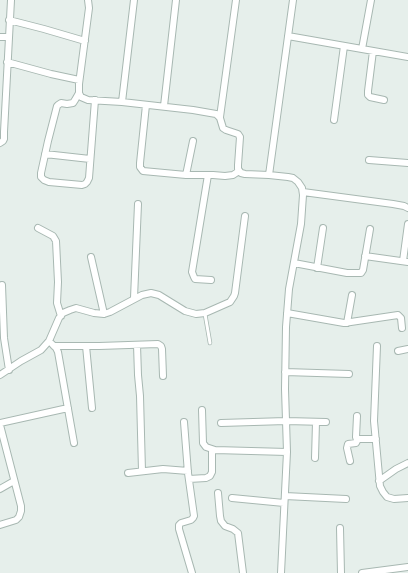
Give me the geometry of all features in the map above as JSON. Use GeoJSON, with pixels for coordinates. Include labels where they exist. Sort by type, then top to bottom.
{"type":"FeatureCollection","features":[{"type":"Feature","properties":{"kind":"street"},"geometry":{"type":"LineString","coordinates":[[0,143],[4,139],[3,94],[7,62],[11,0]]}},
{"type":"Feature","properties":{"kind":"street"},"geometry":{"type":"LineString","coordinates":[[88,0],[89,8],[79,80],[79,93],[73,103],[61,103],[58,105],[41,173],[41,177],[44,180],[64,184],[82,185],[87,182],[89,178],[95,100]]}},
{"type":"Feature","properties":{"kind":"street"},"geometry":{"type":"LineString","coordinates":[[122,102],[134,0]]}},
{"type":"Feature","properties":{"kind":"street"},"geometry":{"type":"LineString","coordinates":[[164,106],[176,0]]}},
{"type":"Feature","properties":{"kind":"street"},"geometry":{"type":"LineString","coordinates":[[236,0],[220,117],[223,128],[238,134],[240,137],[238,166],[239,171],[242,174],[292,178],[300,184],[303,192],[301,224],[289,289],[287,313],[285,372],[287,452],[281,573]]}},
{"type":"Feature","properties":{"kind":"street"},"geometry":{"type":"LineString","coordinates":[[269,175],[293,0]]}},
{"type":"Feature","properties":{"kind":"street"},"geometry":{"type":"LineString","coordinates":[[362,49],[371,0]]}},
{"type":"Feature","properties":{"kind":"street"},"geometry":{"type":"LineString","coordinates":[[10,20],[85,41]]}},
{"type":"Feature","properties":{"kind":"street"},"geometry":{"type":"LineString","coordinates":[[288,36],[408,57]]}},
{"type":"Feature","properties":{"kind":"street"},"geometry":{"type":"LineString","coordinates":[[0,37],[8,37]]}},
{"type":"Feature","properties":{"kind":"street"},"geometry":{"type":"LineString","coordinates":[[334,120],[344,46]]}},
{"type":"Feature","properties":{"kind":"street"},"geometry":{"type":"LineString","coordinates":[[373,51],[368,95],[370,97],[384,100]]}},
{"type":"Feature","properties":{"kind":"street"},"geometry":{"type":"LineString","coordinates":[[7,62],[79,80]]}},
{"type":"Feature","properties":{"kind":"street"},"geometry":{"type":"LineString","coordinates":[[79,93],[83,98],[193,110],[216,114],[220,117]]}},
{"type":"Feature","properties":{"kind":"street"},"geometry":{"type":"LineString","coordinates":[[146,105],[140,163],[142,169],[146,171],[186,175],[229,176],[239,171]]}},
{"type":"Feature","properties":{"kind":"street"},"geometry":{"type":"LineString","coordinates":[[186,175],[193,141]]}},
{"type":"Feature","properties":{"kind":"street"},"geometry":{"type":"LineString","coordinates":[[45,154],[90,159]]}},
{"type":"Feature","properties":{"kind":"street"},"geometry":{"type":"LineString","coordinates":[[369,160],[408,163]]}},
{"type":"Feature","properties":{"kind":"street"},"geometry":{"type":"LineString","coordinates":[[208,175],[192,272],[196,279],[211,280]]}},
{"type":"Feature","properties":{"kind":"street"},"geometry":{"type":"LineString","coordinates":[[303,192],[393,204],[408,208]]}},
{"type":"Feature","properties":{"kind":"street"},"geometry":{"type":"LineString","coordinates":[[134,298],[138,204]]}},
{"type":"Feature","properties":{"kind":"street"},"geometry":{"type":"LineString","coordinates":[[0,375],[41,350],[48,343],[61,316],[66,311],[76,308],[104,314],[134,298],[147,294],[156,294],[184,310],[196,314],[205,313],[230,302],[234,296],[245,216]]}},
{"type":"Feature","properties":{"kind":"street"},"geometry":{"type":"LineString","coordinates":[[365,256],[405,261],[408,224]]}},
{"type":"Feature","properties":{"kind":"street"},"geometry":{"type":"LineString","coordinates":[[38,228],[53,236],[56,241],[58,282],[57,303],[61,316]]}},
{"type":"Feature","properties":{"kind":"street"},"geometry":{"type":"LineString","coordinates":[[317,268],[323,228]]}},
{"type":"Feature","properties":{"kind":"street"},"geometry":{"type":"LineString","coordinates":[[294,263],[359,274],[363,270],[370,229]]}},
{"type":"Feature","properties":{"kind":"street"},"geometry":{"type":"LineString","coordinates":[[91,257],[104,314]]}},
{"type":"Feature","properties":{"kind":"street"},"geometry":{"type":"LineString","coordinates":[[2,285],[4,338],[9,370]]}},
{"type":"Feature","properties":{"kind":"street"},"geometry":{"type":"LineString","coordinates":[[347,323],[352,295]]}},
{"type":"Feature","properties":{"kind":"street"},"geometry":{"type":"LineString","coordinates":[[287,313],[340,323],[398,314],[400,316],[402,328]]}},
{"type":"Feature","properties":{"kind":"street"},"geometry":{"type":"LineString","coordinates":[[48,343],[54,346],[158,344],[162,349],[163,376]]}},
{"type":"Feature","properties":{"kind":"street"},"geometry":{"type":"LineString","coordinates":[[138,345],[142,471]]}},
{"type":"Feature","properties":{"kind":"street"},"geometry":{"type":"LineString","coordinates":[[54,346],[58,352],[74,443]]}},
{"type":"Feature","properties":{"kind":"street"},"geometry":{"type":"LineString","coordinates":[[86,346],[92,408]]}},
{"type":"Feature","properties":{"kind":"street"},"geometry":{"type":"LineString","coordinates":[[377,346],[374,421],[379,481],[383,492],[387,497],[394,499],[408,498]]}},
{"type":"Feature","properties":{"kind":"street"},"geometry":{"type":"LineString","coordinates":[[398,351],[408,349]]}},
{"type":"Feature","properties":{"kind":"street"},"geometry":{"type":"LineString","coordinates":[[285,372],[349,374]]}},
{"type":"Feature","properties":{"kind":"street"},"geometry":{"type":"LineString","coordinates":[[0,525],[16,520],[20,514],[21,506],[0,424],[68,408]]}},
{"type":"Feature","properties":{"kind":"street"},"geometry":{"type":"LineString","coordinates":[[202,410],[203,443],[206,448],[212,450],[287,452]]}},
{"type":"Feature","properties":{"kind":"street"},"geometry":{"type":"LineString","coordinates":[[357,416],[357,440]]}},
{"type":"Feature","properties":{"kind":"street"},"geometry":{"type":"LineString","coordinates":[[221,423],[286,421],[326,422]]}},
{"type":"Feature","properties":{"kind":"street"},"geometry":{"type":"LineString","coordinates":[[184,422],[188,471],[194,516],[191,520],[181,523],[179,529],[192,573]]}},
{"type":"Feature","properties":{"kind":"street"},"geometry":{"type":"LineString","coordinates":[[315,458],[316,422]]}},
{"type":"Feature","properties":{"kind":"street"},"geometry":{"type":"LineString","coordinates":[[350,461],[347,446],[349,444],[356,443],[357,440],[360,439],[376,439]]}},
{"type":"Feature","properties":{"kind":"street"},"geometry":{"type":"LineString","coordinates":[[189,479],[206,478],[212,474],[212,450]]}},
{"type":"Feature","properties":{"kind":"street"},"geometry":{"type":"LineString","coordinates":[[379,481],[408,462]]}},
{"type":"Feature","properties":{"kind":"street"},"geometry":{"type":"LineString","coordinates":[[128,472],[162,469],[188,471]]}},
{"type":"Feature","properties":{"kind":"street"},"geometry":{"type":"LineString","coordinates":[[0,489],[14,481]]}},
{"type":"Feature","properties":{"kind":"street"},"geometry":{"type":"LineString","coordinates":[[218,493],[221,520],[225,526],[233,529],[238,534],[243,573]]}},
{"type":"Feature","properties":{"kind":"street"},"geometry":{"type":"LineString","coordinates":[[285,496],[346,499]]}},
{"type":"Feature","properties":{"kind":"street"},"geometry":{"type":"LineString","coordinates":[[232,498],[284,503]]}},
{"type":"Feature","properties":{"kind":"street"},"geometry":{"type":"LineString","coordinates":[[340,528],[341,573]]}},
{"type":"Feature","properties":{"kind":"street"},"geometry":{"type":"LineString","coordinates":[[362,573],[408,567]]}},
{"type":"Feature","properties":{"kind":"lane"},"geometry":{"type":"LineString","coordinates":[[205,313],[210,343]]}}]}
